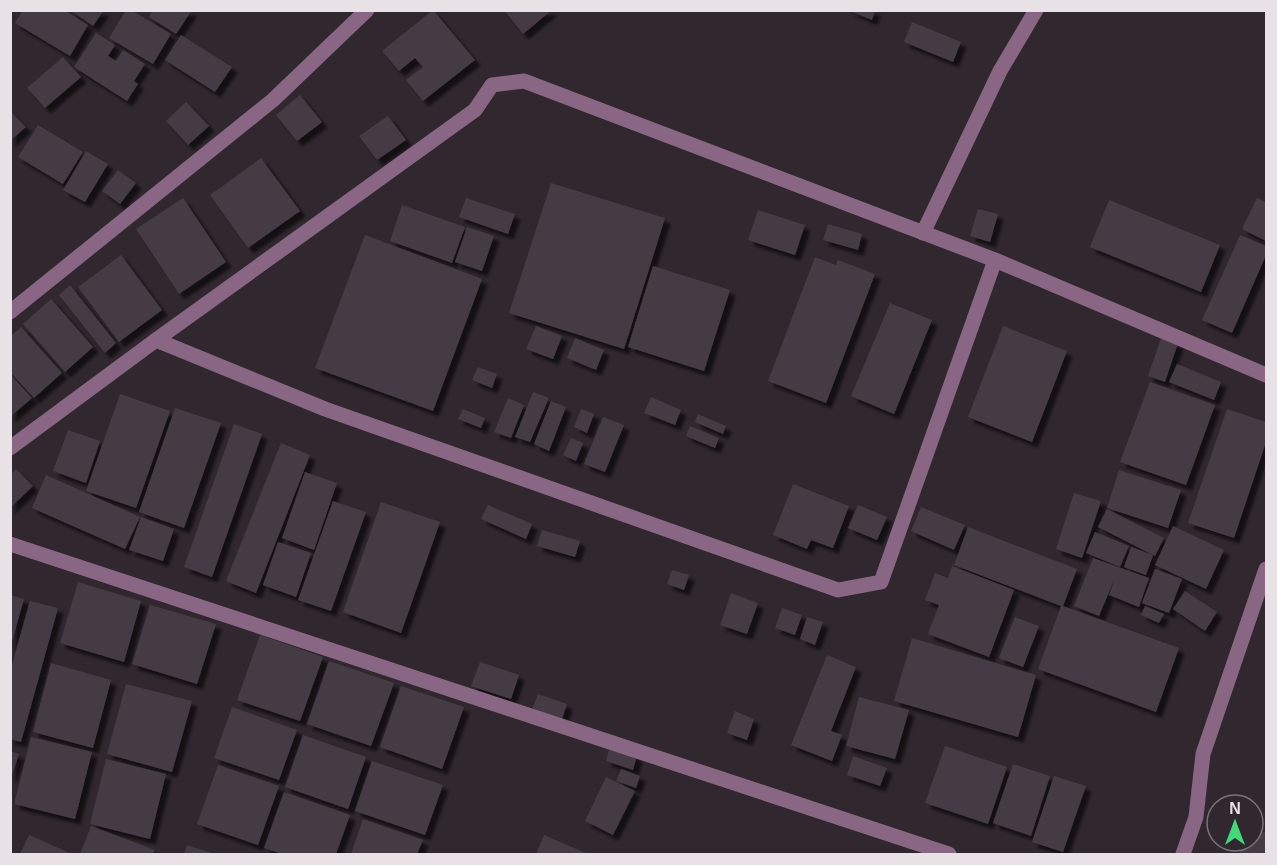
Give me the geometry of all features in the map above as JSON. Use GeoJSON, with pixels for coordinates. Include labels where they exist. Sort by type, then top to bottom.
{"type":"FeatureCollection","features":[{"type":"Feature","properties":{"kind":"street"},"geometry":{"type":"LineString","coordinates":[[923,233],[1000,71],[1036,10]]}},
{"type":"Feature","properties":{"kind":"street"},"geometry":{"type":"LineString","coordinates":[[10,312],[273,100],[358,12]]}},
{"type":"Feature","properties":{"kind":"street"},"geometry":{"type":"LineString","coordinates":[[10,448],[475,110],[492,85],[524,81],[995,260],[1266,375]]}},
{"type":"Feature","properties":{"kind":"street"},"geometry":{"type":"LineString","coordinates":[[156,340],[325,409],[838,590],[881,582],[995,260]]}},
{"type":"Feature","properties":{"kind":"street"},"geometry":{"type":"LineString","coordinates":[[10,544],[949,855]]}},
{"type":"Feature","properties":{"kind":"street"},"geometry":{"type":"LineString","coordinates":[[1184,855],[1196,818],[1203,754],[1266,569]]}},
{"type":"Feature","properties":{"kind":"building"},"geometry":{"type":"Polygon","coordinates":[[[23,10],[64,10],[88,25],[70,56],[15,23],[23,10]]]}},
{"type":"Feature","properties":{"kind":"building"},"geometry":{"type":"Polygon","coordinates":[[[70,10],[104,10],[93,26],[70,10]]]}},
{"type":"Feature","properties":{"kind":"building"},"geometry":{"type":"Polygon","coordinates":[[[126,10],[131,10],[171,34],[153,64],[109,38],[126,10]]]}},
{"type":"Feature","properties":{"kind":"building"},"geometry":{"type":"Polygon","coordinates":[[[153,10],[192,10],[176,34],[149,17],[153,10]]]}},
{"type":"Feature","properties":{"kind":"building"},"geometry":{"type":"Polygon","coordinates":[[[433,10],[475,60],[423,101],[406,80],[423,67],[415,58],[399,71],[382,51],[433,10]]]}},
{"type":"Feature","properties":{"kind":"building"},"geometry":{"type":"Polygon","coordinates":[[[504,10],[552,10],[523,34],[504,10]]]}},
{"type":"Feature","properties":{"kind":"building"},"geometry":{"type":"Polygon","coordinates":[[[848,10],[875,10],[872,20],[848,10]]]}},
{"type":"Feature","properties":{"kind":"building"},"geometry":{"type":"Polygon","coordinates":[[[912,22],[961,42],[953,62],[904,42],[912,22]]]}},
{"type":"Feature","properties":{"kind":"building"},"geometry":{"type":"Polygon","coordinates":[[[96,33],[115,45],[108,56],[116,61],[123,50],[145,64],[134,81],[138,84],[127,101],[74,67],[96,33]]]}},
{"type":"Feature","properties":{"kind":"building"},"geometry":{"type":"Polygon","coordinates":[[[181,35],[232,67],[215,92],[165,60],[181,35]]]}},
{"type":"Feature","properties":{"kind":"building"},"geometry":{"type":"Polygon","coordinates":[[[63,57],[81,77],[45,108],[27,88],[63,57]]]}},
{"type":"Feature","properties":{"kind":"building"},"geometry":{"type":"Polygon","coordinates":[[[300,95],[322,122],[297,141],[276,115],[300,95]]]}},
{"type":"Feature","properties":{"kind":"building"},"geometry":{"type":"Polygon","coordinates":[[[186,102],[209,126],[188,145],[166,121],[186,102]]]}},
{"type":"Feature","properties":{"kind":"building"},"geometry":{"type":"Polygon","coordinates":[[[10,111],[26,127],[10,141],[10,111]]]}},
{"type":"Feature","properties":{"kind":"building"},"geometry":{"type":"Polygon","coordinates":[[[388,116],[406,140],[377,160],[359,136],[388,116]]]}},
{"type":"Feature","properties":{"kind":"building"},"geometry":{"type":"Polygon","coordinates":[[[38,125],[83,152],[63,184],[18,157],[38,125]]]}},
{"type":"Feature","properties":{"kind":"building"},"geometry":{"type":"Polygon","coordinates":[[[86,151],[108,164],[85,202],[63,190],[86,151]]]}},
{"type":"Feature","properties":{"kind":"building"},"geometry":{"type":"Polygon","coordinates":[[[261,158],[300,211],[248,248],[210,195],[261,158]]]}},
{"type":"Feature","properties":{"kind":"building"},"geometry":{"type":"Polygon","coordinates":[[[118,170],[136,183],[120,204],[102,191],[118,170]]]}},
{"type":"Feature","properties":{"kind":"building"},"geometry":{"type":"Polygon","coordinates":[[[551,183],[665,218],[624,349],[509,313],[551,183]]]}},
{"type":"Feature","properties":{"kind":"building"},"geometry":{"type":"Polygon","coordinates":[[[183,198],[226,262],[179,294],[136,229],[183,198]]]}},
{"type":"Feature","properties":{"kind":"building"},"geometry":{"type":"Polygon","coordinates":[[[466,198],[515,214],[508,234],[459,217],[466,198]]]}},
{"type":"Feature","properties":{"kind":"building"},"geometry":{"type":"Polygon","coordinates":[[[1257,198],[1266,202],[1266,241],[1242,229],[1257,198]]]}},
{"type":"Feature","properties":{"kind":"building"},"geometry":{"type":"Polygon","coordinates":[[[1109,200],[1220,245],[1201,292],[1090,247],[1109,200]]]}},
{"type":"Feature","properties":{"kind":"building"},"geometry":{"type":"Polygon","coordinates":[[[402,205],[465,227],[452,263],[390,241],[402,205]]]}},
{"type":"Feature","properties":{"kind":"building"},"geometry":{"type":"Polygon","coordinates":[[[978,209],[998,214],[990,242],[970,236],[978,209]]]}},
{"type":"Feature","properties":{"kind":"building"},"geometry":{"type":"Polygon","coordinates":[[[758,210],[805,225],[795,255],[748,240],[758,210]]]}},
{"type":"Feature","properties":{"kind":"building"},"geometry":{"type":"Polygon","coordinates":[[[828,224],[862,234],[858,250],[823,240],[828,224]]]}},
{"type":"Feature","properties":{"kind":"building"},"geometry":{"type":"Polygon","coordinates":[[[467,227],[494,236],[482,271],[455,262],[467,227]]]}},
{"type":"Feature","properties":{"kind":"building"},"geometry":{"type":"Polygon","coordinates":[[[365,235],[482,279],[433,411],[315,368],[365,235]]]}},
{"type":"Feature","properties":{"kind":"building"},"geometry":{"type":"Polygon","coordinates":[[[1240,235],[1266,246],[1266,255],[1232,333],[1202,320],[1240,235]]]}},
{"type":"Feature","properties":{"kind":"building"},"geometry":{"type":"Polygon","coordinates":[[[121,255],[162,310],[119,342],[78,287],[121,255]]]}},
{"type":"Feature","properties":{"kind":"building"},"geometry":{"type":"Polygon","coordinates":[[[815,257],[836,265],[838,260],[875,274],[826,403],[768,381],[815,257]]]}},
{"type":"Feature","properties":{"kind":"building"},"geometry":{"type":"Polygon","coordinates":[[[653,266],[730,290],[704,371],[628,347],[653,266]]]}},
{"type":"Feature","properties":{"kind":"building"},"geometry":{"type":"Polygon","coordinates":[[[70,285],[116,343],[105,353],[59,295],[70,285]]]}},
{"type":"Feature","properties":{"kind":"building"},"geometry":{"type":"Polygon","coordinates":[[[51,299],[93,347],[65,372],[23,324],[51,299]]]}},
{"type":"Feature","properties":{"kind":"building"},"geometry":{"type":"Polygon","coordinates":[[[890,303],[932,320],[894,414],[851,396],[890,303]]]}},
{"type":"Feature","properties":{"kind":"building"},"geometry":{"type":"Polygon","coordinates":[[[536,326],[562,336],[553,359],[526,349],[536,326]]]}},
{"type":"Feature","properties":{"kind":"building"},"geometry":{"type":"Polygon","coordinates":[[[1003,326],[1067,351],[1032,442],[968,417],[1003,326]]]}},
{"type":"Feature","properties":{"kind":"building"},"geometry":{"type":"Polygon","coordinates":[[[21,327],[62,373],[34,398],[10,372],[10,337],[21,327]]]}},
{"type":"Feature","properties":{"kind":"building"},"geometry":{"type":"Polygon","coordinates":[[[575,338],[604,350],[596,370],[567,358],[575,338]]]}},
{"type":"Feature","properties":{"kind":"building"},"geometry":{"type":"Polygon","coordinates":[[[1161,338],[1178,343],[1165,382],[1148,376],[1161,338]]]}},
{"type":"Feature","properties":{"kind":"building"},"geometry":{"type":"Polygon","coordinates":[[[1177,364],[1221,382],[1214,400],[1169,382],[1177,364]]]}},
{"type":"Feature","properties":{"kind":"building"},"geometry":{"type":"Polygon","coordinates":[[[478,367],[497,374],[492,388],[472,380],[478,367]]]}},
{"type":"Feature","properties":{"kind":"building"},"geometry":{"type":"Polygon","coordinates":[[[10,374],[32,398],[10,417],[10,374]]]}},
{"type":"Feature","properties":{"kind":"building"},"geometry":{"type":"Polygon","coordinates":[[[1150,382],[1215,405],[1186,485],[1120,462],[1150,382]]]}},
{"type":"Feature","properties":{"kind":"building"},"geometry":{"type":"Polygon","coordinates":[[[533,392],[549,398],[530,442],[515,437],[533,392]]]}},
{"type":"Feature","properties":{"kind":"building"},"geometry":{"type":"Polygon","coordinates":[[[120,394],[170,411],[136,508],[86,491],[120,394]]]}},
{"type":"Feature","properties":{"kind":"building"},"geometry":{"type":"Polygon","coordinates":[[[651,397],[681,410],[675,425],[644,413],[651,397]]]}},
{"type":"Feature","properties":{"kind":"building"},"geometry":{"type":"Polygon","coordinates":[[[508,398],[524,405],[511,438],[494,432],[508,398]]]}},
{"type":"Feature","properties":{"kind":"building"},"geometry":{"type":"Polygon","coordinates":[[[551,401],[566,407],[549,451],[534,444],[551,401]]]}},
{"type":"Feature","properties":{"kind":"building"},"geometry":{"type":"Polygon","coordinates":[[[175,408],[221,423],[184,528],[139,512],[175,408]]]}},
{"type":"Feature","properties":{"kind":"building"},"geometry":{"type":"Polygon","coordinates":[[[463,409],[485,418],[481,428],[458,419],[463,409]]]}},
{"type":"Feature","properties":{"kind":"building"},"geometry":{"type":"Polygon","coordinates":[[[581,409],[594,414],[587,433],[574,427],[581,409]]]}},
{"type":"Feature","properties":{"kind":"building"},"geometry":{"type":"Polygon","coordinates":[[[1227,409],[1266,422],[1266,442],[1234,538],[1188,523],[1227,409]]]}},
{"type":"Feature","properties":{"kind":"building"},"geometry":{"type":"Polygon","coordinates":[[[698,414],[726,426],[723,434],[695,422],[698,414]]]}},
{"type":"Feature","properties":{"kind":"building"},"geometry":{"type":"Polygon","coordinates":[[[603,417],[624,425],[605,472],[584,464],[603,417]]]}},
{"type":"Feature","properties":{"kind":"building"},"geometry":{"type":"Polygon","coordinates":[[[234,424],[262,434],[212,577],[184,567],[234,424]]]}},
{"type":"Feature","properties":{"kind":"building"},"geometry":{"type":"Polygon","coordinates":[[[690,426],[719,438],[715,448],[686,436],[690,426]]]}},
{"type":"Feature","properties":{"kind":"building"},"geometry":{"type":"Polygon","coordinates":[[[68,430],[100,441],[86,483],[53,471],[68,430]]]}},
{"type":"Feature","properties":{"kind":"building"},"geometry":{"type":"Polygon","coordinates":[[[571,438],[583,443],[576,461],[563,455],[571,438]]]}},
{"type":"Feature","properties":{"kind":"building"},"geometry":{"type":"Polygon","coordinates":[[[281,443],[310,455],[256,593],[226,581],[281,443]]]}},
{"type":"Feature","properties":{"kind":"building"},"geometry":{"type":"Polygon","coordinates":[[[16,469],[33,486],[10,508],[10,475],[16,469]]]}},
{"type":"Feature","properties":{"kind":"building"},"geometry":{"type":"Polygon","coordinates":[[[1119,470],[1181,490],[1168,528],[1107,508],[1119,470]]]}},
{"type":"Feature","properties":{"kind":"building"},"geometry":{"type":"Polygon","coordinates":[[[305,472],[337,483],[314,550],[282,538],[305,472]]]}},
{"type":"Feature","properties":{"kind":"building"},"geometry":{"type":"Polygon","coordinates":[[[46,475],[140,517],[125,549],[32,508],[46,475]]]}},
{"type":"Feature","properties":{"kind":"building"},"geometry":{"type":"Polygon","coordinates":[[[793,484],[849,506],[833,548],[811,540],[807,549],[773,535],[793,484]]]}},
{"type":"Feature","properties":{"kind":"building"},"geometry":{"type":"Polygon","coordinates":[[[1074,493],[1101,501],[1082,558],[1056,549],[1074,493]]]}},
{"type":"Feature","properties":{"kind":"building"},"geometry":{"type":"Polygon","coordinates":[[[333,501],[366,512],[331,611],[298,600],[333,501]]]}},
{"type":"Feature","properties":{"kind":"building"},"geometry":{"type":"Polygon","coordinates":[[[381,502],[440,522],[401,633],[343,612],[381,502]]]}},
{"type":"Feature","properties":{"kind":"building"},"geometry":{"type":"Polygon","coordinates":[[[488,505],[532,524],[526,539],[481,519],[488,505]]]}},
{"type":"Feature","properties":{"kind":"building"},"geometry":{"type":"Polygon","coordinates":[[[858,505],[887,517],[877,540],[848,528],[858,505]]]}},
{"type":"Feature","properties":{"kind":"building"},"geometry":{"type":"Polygon","coordinates":[[[921,507],[965,525],[954,550],[911,531],[921,507]]]}},
{"type":"Feature","properties":{"kind":"building"},"geometry":{"type":"Polygon","coordinates":[[[1107,509],[1164,538],[1155,556],[1098,527],[1107,509]]]}},
{"type":"Feature","properties":{"kind":"building"},"geometry":{"type":"Polygon","coordinates":[[[141,517],[174,529],[163,561],[129,550],[141,517]]]}},
{"type":"Feature","properties":{"kind":"building"},"geometry":{"type":"Polygon","coordinates":[[[1173,526],[1224,550],[1206,589],[1155,565],[1173,526]]]}},
{"type":"Feature","properties":{"kind":"building"},"geometry":{"type":"Polygon","coordinates":[[[968,527],[1077,569],[1063,606],[1179,648],[1156,712],[1038,669],[1061,606],[954,565],[968,527]]]}},
{"type":"Feature","properties":{"kind":"building"},"geometry":{"type":"Polygon","coordinates":[[[542,530],[580,541],[575,557],[537,546],[542,530]]]}},
{"type":"Feature","properties":{"kind":"building"},"geometry":{"type":"Polygon","coordinates":[[[1095,532],[1129,546],[1120,567],[1086,553],[1095,532]]]}},
{"type":"Feature","properties":{"kind":"building"},"geometry":{"type":"Polygon","coordinates":[[[278,542],[311,553],[296,597],[263,585],[278,542]]]}},
{"type":"Feature","properties":{"kind":"building"},"geometry":{"type":"Polygon","coordinates":[[[1131,547],[1153,555],[1146,575],[1124,567],[1131,547]]]}},
{"type":"Feature","properties":{"kind":"building"},"geometry":{"type":"Polygon","coordinates":[[[1093,558],[1149,578],[1139,607],[1109,595],[1115,578],[1099,616],[1074,606],[1093,558]]]}},
{"type":"Feature","properties":{"kind":"building"},"geometry":{"type":"Polygon","coordinates":[[[952,566],[1014,590],[989,657],[928,634],[939,605],[925,600],[935,573],[948,578],[952,566]]]}},
{"type":"Feature","properties":{"kind":"building"},"geometry":{"type":"Polygon","coordinates":[[[1155,569],[1182,579],[1169,613],[1142,603],[1155,569]]]}},
{"type":"Feature","properties":{"kind":"building"},"geometry":{"type":"Polygon","coordinates":[[[672,570],[689,575],[684,590],[667,584],[672,570]]]}},
{"type":"Feature","properties":{"kind":"building"},"geometry":{"type":"Polygon","coordinates":[[[78,582],[141,601],[124,662],[60,643],[78,582]]]}},
{"type":"Feature","properties":{"kind":"building"},"geometry":{"type":"Polygon","coordinates":[[[1185,591],[1217,612],[1205,631],[1173,609],[1185,591]]]}},
{"type":"Feature","properties":{"kind":"building"},"geometry":{"type":"Polygon","coordinates":[[[731,593],[758,603],[747,634],[720,625],[731,593]]]}},
{"type":"Feature","properties":{"kind":"building"},"geometry":{"type":"Polygon","coordinates":[[[10,595],[24,599],[11,645],[10,645],[10,595]]]}},
{"type":"Feature","properties":{"kind":"building"},"geometry":{"type":"Polygon","coordinates":[[[30,601],[58,608],[21,742],[10,739],[10,672],[30,601]]]}},
{"type":"Feature","properties":{"kind":"building"},"geometry":{"type":"Polygon","coordinates":[[[150,605],[216,624],[197,684],[132,664],[150,605]]]}},
{"type":"Feature","properties":{"kind":"building"},"geometry":{"type":"Polygon","coordinates":[[[1145,606],[1164,614],[1159,623],[1141,615],[1145,606]]]}},
{"type":"Feature","properties":{"kind":"building"},"geometry":{"type":"Polygon","coordinates":[[[782,608],[802,615],[795,635],[775,628],[782,608]]]}},
{"type":"Feature","properties":{"kind":"building"},"geometry":{"type":"Polygon","coordinates":[[[807,617],[823,622],[815,645],[800,639],[807,617]]]}},
{"type":"Feature","properties":{"kind":"building"},"geometry":{"type":"Polygon","coordinates":[[[1015,617],[1039,626],[1023,667],[999,658],[1015,617]]]}},
{"type":"Feature","properties":{"kind":"building"},"geometry":{"type":"Polygon","coordinates":[[[260,635],[323,657],[300,721],[237,700],[260,635]]]}},
{"type":"Feature","properties":{"kind":"building"},"geometry":{"type":"Polygon","coordinates":[[[912,638],[1036,675],[1018,737],[894,701],[912,638]]]}},
{"type":"Feature","properties":{"kind":"building"},"geometry":{"type":"Polygon","coordinates":[[[827,655],[856,667],[831,731],[842,735],[832,761],[791,745],[827,655]]]}},
{"type":"Feature","properties":{"kind":"building"},"geometry":{"type":"Polygon","coordinates":[[[329,661],[394,683],[371,746],[307,724],[329,661]]]}},
{"type":"Feature","properties":{"kind":"building"},"geometry":{"type":"Polygon","coordinates":[[[480,662],[519,675],[511,699],[471,686],[480,662]]]}},
{"type":"Feature","properties":{"kind":"building"},"geometry":{"type":"Polygon","coordinates":[[[51,663],[111,680],[93,748],[33,732],[51,663]]]}},
{"type":"Feature","properties":{"kind":"building"},"geometry":{"type":"Polygon","coordinates":[[[126,684],[192,701],[172,772],[107,754],[126,684]]]}},
{"type":"Feature","properties":{"kind":"building"},"geometry":{"type":"Polygon","coordinates":[[[401,686],[464,707],[442,769],[380,747],[401,686]]]}},
{"type":"Feature","properties":{"kind":"building"},"geometry":{"type":"Polygon","coordinates":[[[538,694],[567,704],[561,722],[531,712],[538,694]]]}},
{"type":"Feature","properties":{"kind":"building"},"geometry":{"type":"Polygon","coordinates":[[[859,697],[909,710],[895,759],[846,746],[859,697]]]}},
{"type":"Feature","properties":{"kind":"building"},"geometry":{"type":"Polygon","coordinates":[[[232,707],[297,730],[279,780],[214,758],[232,707]]]}},
{"type":"Feature","properties":{"kind":"building"},"geometry":{"type":"Polygon","coordinates":[[[735,711],[754,719],[747,740],[727,733],[735,711]]]}},
{"type":"Feature","properties":{"kind":"building"},"geometry":{"type":"Polygon","coordinates":[[[303,735],[366,757],[348,809],[285,787],[303,735]]]}},
{"type":"Feature","properties":{"kind":"building"},"geometry":{"type":"Polygon","coordinates":[[[31,737],[92,752],[75,819],[14,804],[31,737]]]}},
{"type":"Feature","properties":{"kind":"building"},"geometry":{"type":"Polygon","coordinates":[[[610,746],[637,756],[633,770],[606,761],[610,746]]]}},
{"type":"Feature","properties":{"kind":"building"},"geometry":{"type":"Polygon","coordinates":[[[945,746],[1007,767],[988,824],[925,803],[945,746]]]}},
{"type":"Feature","properties":{"kind":"building"},"geometry":{"type":"Polygon","coordinates":[[[10,751],[19,754],[11,778],[10,777],[10,751]]]}},
{"type":"Feature","properties":{"kind":"building"},"geometry":{"type":"Polygon","coordinates":[[[853,756],[887,768],[880,786],[847,775],[853,756]]]}},
{"type":"Feature","properties":{"kind":"building"},"geometry":{"type":"Polygon","coordinates":[[[106,759],[166,774],[150,839],[90,824],[106,759]]]}},
{"type":"Feature","properties":{"kind":"building"},"geometry":{"type":"Polygon","coordinates":[[[372,761],[443,785],[425,835],[355,811],[372,761]]]}},
{"type":"Feature","properties":{"kind":"building"},"geometry":{"type":"Polygon","coordinates":[[[1013,764],[1050,776],[1031,836],[993,823],[1013,764]]]}},
{"type":"Feature","properties":{"kind":"building"},"geometry":{"type":"Polygon","coordinates":[[[218,765],[279,786],[258,845],[197,824],[218,765]]]}},
{"type":"Feature","properties":{"kind":"building"},"geometry":{"type":"Polygon","coordinates":[[[621,769],[640,776],[636,788],[616,781],[621,769]]]}},
{"type":"Feature","properties":{"kind":"building"},"geometry":{"type":"Polygon","coordinates":[[[1054,776],[1086,786],[1063,852],[1032,842],[1054,776]]]}},
{"type":"Feature","properties":{"kind":"building"},"geometry":{"type":"Polygon","coordinates":[[[606,777],[635,791],[613,835],[585,821],[606,777]]]}},
{"type":"Feature","properties":{"kind":"building"},"geometry":{"type":"Polygon","coordinates":[[[284,792],[350,815],[336,854],[282,854],[264,848],[284,792]]]}},
{"type":"Feature","properties":{"kind":"building"},"geometry":{"type":"Polygon","coordinates":[[[363,819],[423,840],[417,854],[351,854],[363,819]]]}},
{"type":"Feature","properties":{"kind":"building"},"geometry":{"type":"Polygon","coordinates":[[[91,826],[155,850],[153,854],[80,854],[91,826]]]}},
{"type":"Feature","properties":{"kind":"building"},"geometry":{"type":"Polygon","coordinates":[[[1266,833],[1266,854],[1239,854],[1265,853],[1266,833]]]}},
{"type":"Feature","properties":{"kind":"building"},"geometry":{"type":"Polygon","coordinates":[[[29,835],[72,854],[20,854],[29,835]]]}},
{"type":"Feature","properties":{"kind":"building"},"geometry":{"type":"Polygon","coordinates":[[[544,835],[588,854],[536,854],[544,835]]]}},
{"type":"Feature","properties":{"kind":"building"},"geometry":{"type":"Polygon","coordinates":[[[187,845],[214,854],[184,854],[187,845]]]}}]}
